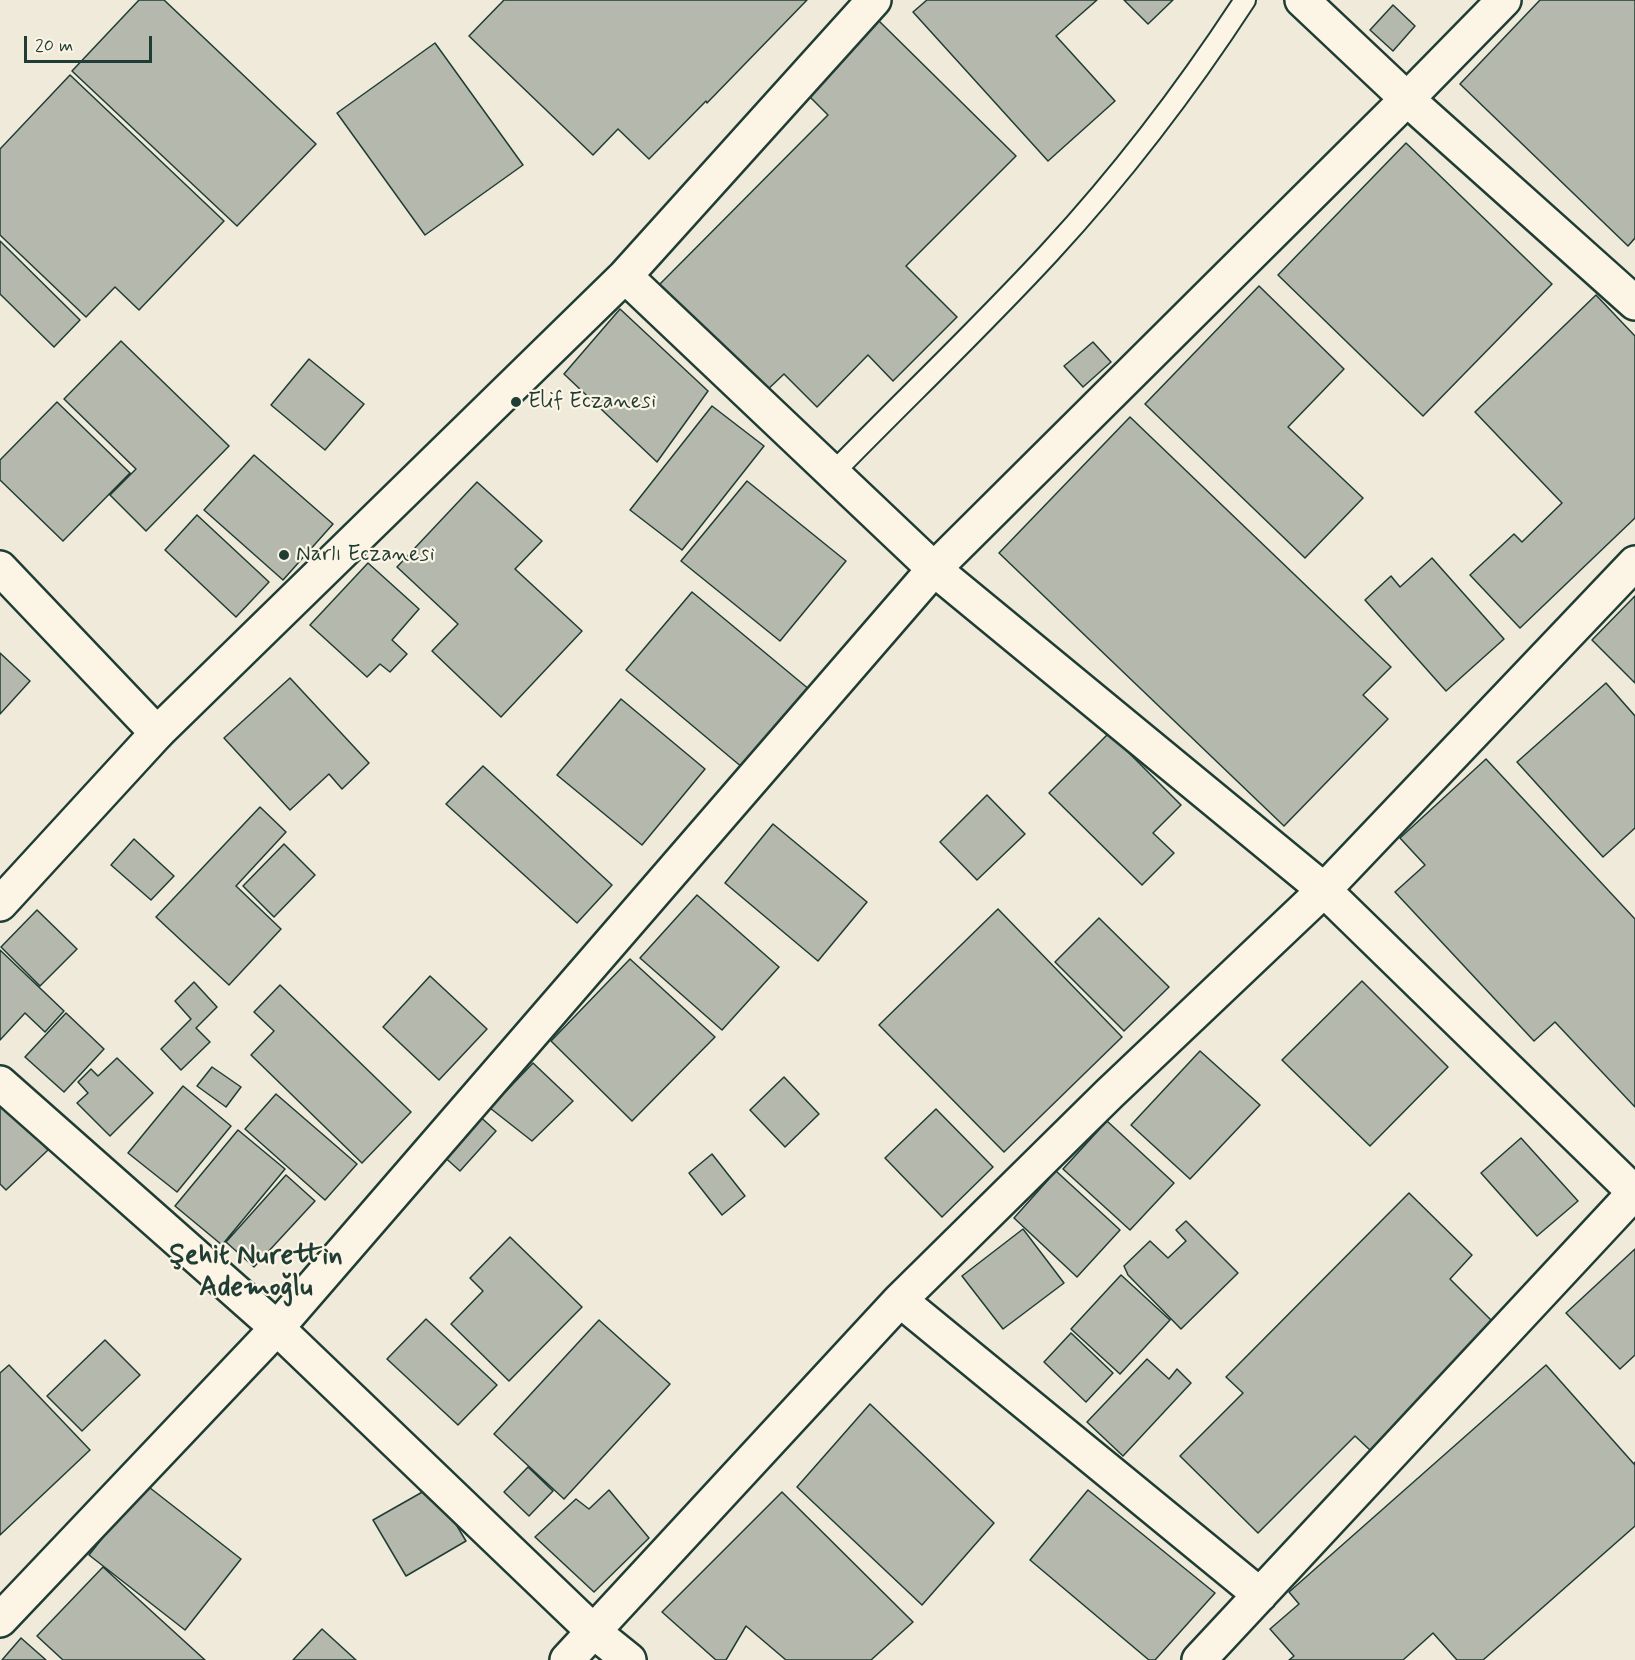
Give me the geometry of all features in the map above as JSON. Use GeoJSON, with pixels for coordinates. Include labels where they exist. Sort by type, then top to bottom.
{"type":"FeatureCollection","features":[{"type":"Feature","properties":{"kind":"street"},"geometry":{"type":"LineString","coordinates":[[0,904],[157,733],[626,276],[874,0]]}},
{"type":"Feature","properties":{"kind":"street"},"geometry":{"type":"LineString","coordinates":[[1302,0],[1407,99],[1635,303]]}},
{"type":"Feature","properties":{"kind":"street"},"geometry":{"type":"LineString","coordinates":[[0,1620],[277,1328],[934,569],[1504,0]]}},
{"type":"Feature","properties":{"kind":"street"},"geometry":{"type":"LineString","coordinates":[[626,276],[934,569],[1324,890],[1635,1192],[1200,1660]]}},
{"type":"Feature","properties":{"kind":"street"},"geometry":{"type":"LineString","coordinates":[[567,1660],[900,1300],[1109,1094],[1324,890],[1635,562]]}},
{"type":"Feature","properties":{"kind":"street"},"geometry":{"type":"LineString","coordinates":[[0,568],[157,733]]}},
{"type":"Feature","properties":{"kind":"street"},"geometry":{"type":"LineString","coordinates":[[0,1083],[277,1328],[593,1631],[628,1660]]}},
{"type":"Feature","properties":{"kind":"street"},"geometry":{"type":"LineString","coordinates":[[900,1300],[1260,1595]]}},
{"type":"Feature","properties":{"kind":"lane"},"geometry":{"type":"LineString","coordinates":[[833,473],[1051,251],[1133,154],[1204,63],[1245,0]]}},
{"type":"Feature","properties":{"kind":"building"},"geometry":{"type":"Polygon","coordinates":[[[139,0],[164,0],[316,144],[237,226],[72,71],[139,0]]]}},
{"type":"Feature","properties":{"kind":"building"},"geometry":{"type":"Polygon","coordinates":[[[504,0],[807,0],[649,159],[618,129],[593,155],[469,36],[504,0]]]}},
{"type":"Feature","properties":{"kind":"building"},"geometry":{"type":"Polygon","coordinates":[[[927,0],[1097,0],[1056,36],[1115,101],[1048,161],[913,12],[927,0]]]}},
{"type":"Feature","properties":{"kind":"building"},"geometry":{"type":"Polygon","coordinates":[[[1124,0],[1173,0],[1148,24],[1124,0]]]}},
{"type":"Feature","properties":{"kind":"building"},"geometry":{"type":"Polygon","coordinates":[[[1540,0],[1635,0],[1635,238],[1628,246],[1460,84],[1540,0]]]}},
{"type":"Feature","properties":{"kind":"building"},"geometry":{"type":"Polygon","coordinates":[[[1393,5],[1415,26],[1393,51],[1370,30],[1393,5]]]}},
{"type":"Feature","properties":{"kind":"building"},"geometry":{"type":"Polygon","coordinates":[[[879,21],[1016,156],[906,266],[957,317],[893,381],[868,355],[817,407],[784,374],[764,393],[657,287],[828,115],[807,94],[879,21]]]}},
{"type":"Feature","properties":{"kind":"building"},"geometry":{"type":"Polygon","coordinates":[[[435,43],[523,165],[425,235],[337,113],[435,43]]]}},
{"type":"Feature","properties":{"kind":"building"},"geometry":{"type":"Polygon","coordinates":[[[70,75],[224,221],[139,310],[115,287],[86,317],[0,235],[0,149],[70,75]]]}},
{"type":"Feature","properties":{"kind":"building"},"geometry":{"type":"Polygon","coordinates":[[[1406,143],[1552,284],[1423,416],[1278,275],[1406,143]]]}},
{"type":"Feature","properties":{"kind":"building"},"geometry":{"type":"Polygon","coordinates":[[[0,241],[80,320],[54,347],[0,294],[0,241]]]}},
{"type":"Feature","properties":{"kind":"building"},"geometry":{"type":"Polygon","coordinates":[[[1259,286],[1344,369],[1288,427],[1363,498],[1305,558],[1145,404],[1259,286]]]}},
{"type":"Feature","properties":{"kind":"building"},"geometry":{"type":"Polygon","coordinates":[[[1596,295],[1635,336],[1635,518],[1520,628],[1470,575],[1514,534],[1522,542],[1562,503],[1475,412],[1596,295]]]}},
{"type":"Feature","properties":{"kind":"building"},"geometry":{"type":"Polygon","coordinates":[[[620,309],[708,391],[657,462],[564,374],[620,309]]]}},
{"type":"Feature","properties":{"kind":"building"},"geometry":{"type":"Polygon","coordinates":[[[121,341],[229,446],[146,531],[110,495],[136,469],[64,399],[121,341]]]}},
{"type":"Feature","properties":{"kind":"building"},"geometry":{"type":"Polygon","coordinates":[[[1093,342],[1111,362],[1083,387],[1064,366],[1093,342]]]}},
{"type":"Feature","properties":{"kind":"building"},"geometry":{"type":"Polygon","coordinates":[[[309,359],[364,404],[325,450],[271,405],[309,359]]]}},
{"type":"Feature","properties":{"kind":"building"},"geometry":{"type":"Polygon","coordinates":[[[57,402],[130,473],[63,541],[0,480],[0,460],[57,402]]]}},
{"type":"Feature","properties":{"kind":"building"},"geometry":{"type":"Polygon","coordinates":[[[712,406],[764,446],[682,550],[630,510],[712,406]]]}},
{"type":"Feature","properties":{"kind":"building"},"geometry":{"type":"Polygon","coordinates":[[[1130,417],[1391,667],[1363,695],[1388,719],[1284,826],[999,553],[1130,417]]]}},
{"type":"Feature","properties":{"kind":"building"},"geometry":{"type":"Polygon","coordinates":[[[254,455],[333,524],[283,580],[204,510],[254,455]]]}},
{"type":"Feature","properties":{"kind":"building"},"geometry":{"type":"Polygon","coordinates":[[[747,481],[846,561],[780,641],[681,561],[747,481]]]}},
{"type":"Feature","properties":{"kind":"building"},"geometry":{"type":"Polygon","coordinates":[[[477,482],[542,541],[515,569],[582,631],[501,717],[432,651],[458,624],[397,567],[477,482]]]}},
{"type":"Feature","properties":{"kind":"building"},"geometry":{"type":"Polygon","coordinates":[[[197,515],[269,582],[236,617],[165,550],[197,515]]]}},
{"type":"Feature","properties":{"kind":"building"},"geometry":{"type":"Polygon","coordinates":[[[1432,558],[1504,639],[1446,691],[1365,600],[1391,576],[1400,587],[1432,558]]]}},
{"type":"Feature","properties":{"kind":"building"},"geometry":{"type":"Polygon","coordinates":[[[368,563],[419,609],[392,640],[407,654],[390,672],[380,664],[367,677],[310,625],[368,563]]]}},
{"type":"Feature","properties":{"kind":"building"},"geometry":{"type":"Polygon","coordinates":[[[692,592],[816,695],[749,773],[626,670],[692,592]]]}},
{"type":"Feature","properties":{"kind":"building"},"geometry":{"type":"Polygon","coordinates":[[[1635,596],[1635,683],[1592,640],[1635,596]]]}},
{"type":"Feature","properties":{"kind":"building"},"geometry":{"type":"Polygon","coordinates":[[[0,653],[30,681],[0,714],[0,653]]]}},
{"type":"Feature","properties":{"kind":"building"},"geometry":{"type":"Polygon","coordinates":[[[290,678],[369,763],[342,789],[329,774],[290,810],[224,738],[290,678]]]}},
{"type":"Feature","properties":{"kind":"building"},"geometry":{"type":"Polygon","coordinates":[[[1606,683],[1635,716],[1635,828],[1603,857],[1517,762],[1606,683]]]}},
{"type":"Feature","properties":{"kind":"building"},"geometry":{"type":"Polygon","coordinates":[[[621,699],[705,769],[642,845],[557,775],[621,699]]]}},
{"type":"Feature","properties":{"kind":"building"},"geometry":{"type":"Polygon","coordinates":[[[1109,733],[1181,805],[1153,833],[1174,853],[1142,885],[1049,793],[1109,733]]]}},
{"type":"Feature","properties":{"kind":"building"},"geometry":{"type":"Polygon","coordinates":[[[1486,759],[1635,919],[1635,1107],[1555,1022],[1534,1041],[1395,892],[1425,865],[1400,838],[1486,759]]]}},
{"type":"Feature","properties":{"kind":"building"},"geometry":{"type":"Polygon","coordinates":[[[483,766],[612,885],[577,923],[446,804],[483,766]]]}},
{"type":"Feature","properties":{"kind":"building"},"geometry":{"type":"Polygon","coordinates":[[[987,795],[1025,834],[977,880],[940,842],[987,795]]]}},
{"type":"Feature","properties":{"kind":"building"},"geometry":{"type":"Polygon","coordinates":[[[260,807],[286,832],[236,886],[281,929],[229,985],[156,917],[260,807]]]}},
{"type":"Feature","properties":{"kind":"building"},"geometry":{"type":"Polygon","coordinates":[[[773,824],[867,902],[818,961],[725,883],[773,824]]]}},
{"type":"Feature","properties":{"kind":"building"},"geometry":{"type":"Polygon","coordinates":[[[134,839],[174,876],[151,900],[111,865],[134,839]]]}},
{"type":"Feature","properties":{"kind":"building"},"geometry":{"type":"Polygon","coordinates":[[[284,844],[315,875],[274,917],[243,886],[284,844]]]}},
{"type":"Feature","properties":{"kind":"building"},"geometry":{"type":"Polygon","coordinates":[[[697,895],[779,967],[722,1030],[640,958],[697,895]]]}},
{"type":"Feature","properties":{"kind":"building"},"geometry":{"type":"Polygon","coordinates":[[[998,909],[1122,1037],[1004,1152],[879,1025],[998,909]]]}},
{"type":"Feature","properties":{"kind":"building"},"geometry":{"type":"Polygon","coordinates":[[[37,910],[77,949],[40,986],[1,947],[37,910]]]}},
{"type":"Feature","properties":{"kind":"building"},"geometry":{"type":"Polygon","coordinates":[[[1099,918],[1169,987],[1124,1031],[1055,962],[1099,918]]]}},
{"type":"Feature","properties":{"kind":"building"},"geometry":{"type":"Polygon","coordinates":[[[0,950],[64,1011],[45,1032],[25,1013],[0,1040],[0,950]]]}},
{"type":"Feature","properties":{"kind":"building"},"geometry":{"type":"Polygon","coordinates":[[[630,959],[715,1037],[632,1121],[551,1041],[630,959]]]}},
{"type":"Feature","properties":{"kind":"building"},"geometry":{"type":"Polygon","coordinates":[[[430,976],[487,1029],[439,1080],[383,1027],[430,976]]]}},
{"type":"Feature","properties":{"kind":"building"},"geometry":{"type":"Polygon","coordinates":[[[1362,981],[1448,1067],[1370,1146],[1282,1060],[1362,981]]]}},
{"type":"Feature","properties":{"kind":"building"},"geometry":{"type":"Polygon","coordinates":[[[194,982],[217,1007],[196,1028],[210,1042],[181,1070],[161,1049],[191,1019],[175,1001],[194,982]]]}},
{"type":"Feature","properties":{"kind":"building"},"geometry":{"type":"Polygon","coordinates":[[[280,985],[411,1112],[362,1163],[251,1055],[274,1031],[254,1012],[280,985]]]}},
{"type":"Feature","properties":{"kind":"building"},"geometry":{"type":"Polygon","coordinates":[[[66,1013],[104,1049],[64,1092],[25,1057],[66,1013]]]}},
{"type":"Feature","properties":{"kind":"building"},"geometry":{"type":"Polygon","coordinates":[[[1200,1051],[1260,1105],[1190,1179],[1131,1125],[1200,1051]]]}},
{"type":"Feature","properties":{"kind":"building"},"geometry":{"type":"Polygon","coordinates":[[[117,1058],[153,1093],[110,1136],[77,1103],[88,1093],[78,1082],[91,1069],[98,1076],[117,1058]]]}},
{"type":"Feature","properties":{"kind":"building"},"geometry":{"type":"Polygon","coordinates":[[[533,1063],[573,1101],[532,1141],[490,1108],[533,1063]]]}},
{"type":"Feature","properties":{"kind":"building"},"geometry":{"type":"Polygon","coordinates":[[[212,1067],[241,1087],[226,1107],[197,1086],[212,1067]]]}},
{"type":"Feature","properties":{"kind":"building"},"geometry":{"type":"Polygon","coordinates":[[[784,1077],[819,1114],[785,1147],[750,1110],[784,1077]]]}},
{"type":"Feature","properties":{"kind":"building"},"geometry":{"type":"Polygon","coordinates":[[[183,1086],[231,1126],[177,1192],[128,1153],[183,1086]]]}},
{"type":"Feature","properties":{"kind":"building"},"geometry":{"type":"Polygon","coordinates":[[[276,1094],[357,1164],[325,1200],[245,1129],[276,1094]]]}},
{"type":"Feature","properties":{"kind":"building"},"geometry":{"type":"Polygon","coordinates":[[[0,1100],[48,1150],[6,1190],[0,1184],[0,1100]]]}},
{"type":"Feature","properties":{"kind":"building"},"geometry":{"type":"Polygon","coordinates":[[[936,1109],[993,1167],[942,1217],[885,1158],[936,1109]]]}},
{"type":"Feature","properties":{"kind":"building"},"geometry":{"type":"Polygon","coordinates":[[[476,1113],[496,1131],[460,1171],[440,1153],[476,1113]]]}},
{"type":"Feature","properties":{"kind":"building"},"geometry":{"type":"Polygon","coordinates":[[[1107,1121],[1174,1183],[1130,1230],[1063,1169],[1107,1121]]]}},
{"type":"Feature","properties":{"kind":"building"},"geometry":{"type":"Polygon","coordinates":[[[238,1130],[285,1169],[222,1245],[175,1206],[238,1130]]]}},
{"type":"Feature","properties":{"kind":"building"},"geometry":{"type":"Polygon","coordinates":[[[1521,1138],[1578,1201],[1537,1236],[1481,1173],[1521,1138]]]}},
{"type":"Feature","properties":{"kind":"building"},"geometry":{"type":"Polygon","coordinates":[[[712,1154],[745,1196],[722,1215],[689,1173],[712,1154]]]}},
{"type":"Feature","properties":{"kind":"building"},"geometry":{"type":"Polygon","coordinates":[[[1056,1171],[1120,1230],[1077,1277],[1014,1218],[1056,1171]]]}},
{"type":"Feature","properties":{"kind":"building"},"geometry":{"type":"Polygon","coordinates":[[[286,1175],[315,1201],[254,1267],[226,1242],[286,1175]]]}},
{"type":"Feature","properties":{"kind":"building"},"geometry":{"type":"Polygon","coordinates":[[[1409,1193],[1472,1255],[1450,1279],[1496,1325],[1371,1451],[1355,1436],[1258,1533],[1180,1456],[1243,1393],[1226,1377],[1409,1193]]]}},
{"type":"Feature","properties":{"kind":"building"},"geometry":{"type":"Polygon","coordinates":[[[1186,1221],[1238,1273],[1181,1329],[1128,1275],[1124,1266],[1150,1241],[1168,1258],[1186,1241],[1176,1230],[1186,1221]]]}},
{"type":"Feature","properties":{"kind":"building"},"geometry":{"type":"Polygon","coordinates":[[[1023,1229],[1064,1283],[1003,1329],[962,1276],[1023,1229]]]}},
{"type":"Feature","properties":{"kind":"building"},"geometry":{"type":"Polygon","coordinates":[[[510,1237],[582,1307],[509,1381],[451,1324],[483,1291],[470,1278],[510,1237]]]}},
{"type":"Feature","properties":{"kind":"building"},"geometry":{"type":"Polygon","coordinates":[[[1635,1249],[1635,1355],[1620,1369],[1566,1313],[1635,1249]]]}},
{"type":"Feature","properties":{"kind":"building"},"geometry":{"type":"Polygon","coordinates":[[[1121,1275],[1170,1320],[1120,1374],[1071,1329],[1121,1275]]]}},
{"type":"Feature","properties":{"kind":"building"},"geometry":{"type":"Polygon","coordinates":[[[426,1319],[497,1385],[458,1425],[387,1359],[426,1319]]]}},
{"type":"Feature","properties":{"kind":"building"},"geometry":{"type":"Polygon","coordinates":[[[599,1320],[670,1384],[564,1499],[494,1434],[599,1320]]]}},
{"type":"Feature","properties":{"kind":"building"},"geometry":{"type":"Polygon","coordinates":[[[1071,1333],[1113,1373],[1086,1402],[1044,1362],[1071,1333]]]}},
{"type":"Feature","properties":{"kind":"building"},"geometry":{"type":"Polygon","coordinates":[[[105,1340],[140,1375],[82,1431],[47,1396],[105,1340]]]}},
{"type":"Feature","properties":{"kind":"building"},"geometry":{"type":"Polygon","coordinates":[[[1147,1359],[1169,1379],[1177,1369],[1191,1383],[1123,1456],[1087,1422],[1147,1359]]]}},
{"type":"Feature","properties":{"kind":"building"},"geometry":{"type":"Polygon","coordinates":[[[9,1365],[90,1450],[0,1535],[0,1373],[9,1365]]]}},
{"type":"Feature","properties":{"kind":"building"},"geometry":{"type":"Polygon","coordinates":[[[1546,1365],[1634,1464],[1635,1462],[1635,1526],[1483,1660],[1457,1660],[1433,1633],[1403,1660],[1289,1660],[1294,1656],[1270,1629],[1299,1604],[1289,1592],[1546,1365]]]}},
{"type":"Feature","properties":{"kind":"building"},"geometry":{"type":"Polygon","coordinates":[[[870,1404],[994,1523],[922,1605],[797,1487],[870,1404]]]}},
{"type":"Feature","properties":{"kind":"building"},"geometry":{"type":"Polygon","coordinates":[[[528,1467],[553,1491],[529,1516],[504,1492],[528,1467]]]}},
{"type":"Feature","properties":{"kind":"building"},"geometry":{"type":"Polygon","coordinates":[[[145,1484],[241,1559],[185,1630],[89,1555],[145,1484]]]}},
{"type":"Feature","properties":{"kind":"building"},"geometry":{"type":"Polygon","coordinates":[[[433,1486],[466,1541],[406,1576],[373,1520],[433,1486]]]}},
{"type":"Feature","properties":{"kind":"building"},"geometry":{"type":"Polygon","coordinates":[[[609,1490],[649,1538],[594,1592],[535,1537],[576,1499],[589,1509],[609,1490]]]}},
{"type":"Feature","properties":{"kind":"building"},"geometry":{"type":"Polygon","coordinates":[[[1088,1490],[1215,1593],[1155,1660],[1149,1660],[1030,1560],[1088,1490]]]}},
{"type":"Feature","properties":{"kind":"building"},"geometry":{"type":"Polygon","coordinates":[[[782,1492],[913,1622],[871,1660],[786,1660],[746,1626],[726,1660],[716,1660],[662,1612],[782,1492]]]}},
{"type":"Feature","properties":{"kind":"building"},"geometry":{"type":"Polygon","coordinates":[[[103,1567],[205,1660],[63,1660],[37,1636],[103,1567]]]}},
{"type":"Feature","properties":{"kind":"building"},"geometry":{"type":"Polygon","coordinates":[[[322,1629],[356,1660],[293,1660],[322,1629]]]}},
{"type":"Feature","properties":{"kind":"building"},"geometry":{"type":"Polygon","coordinates":[[[21,1638],[46,1660],[2,1660],[21,1638]]]}},
{"type":"Feature","properties":{"kind":"place","name":"Elif Eczanesi"},"geometry":{"type":"Point","coordinates":[516,402]}},
{"type":"Feature","properties":{"kind":"place","name":"Narlı Eczanesi"},"geometry":{"type":"Point","coordinates":[284,555]}},
{"type":"Feature","properties":{"kind":"district","name":"Şehit Nurettin Ademoğlu"},"geometry":{"type":"Point","coordinates":[256,1273]}}]}
